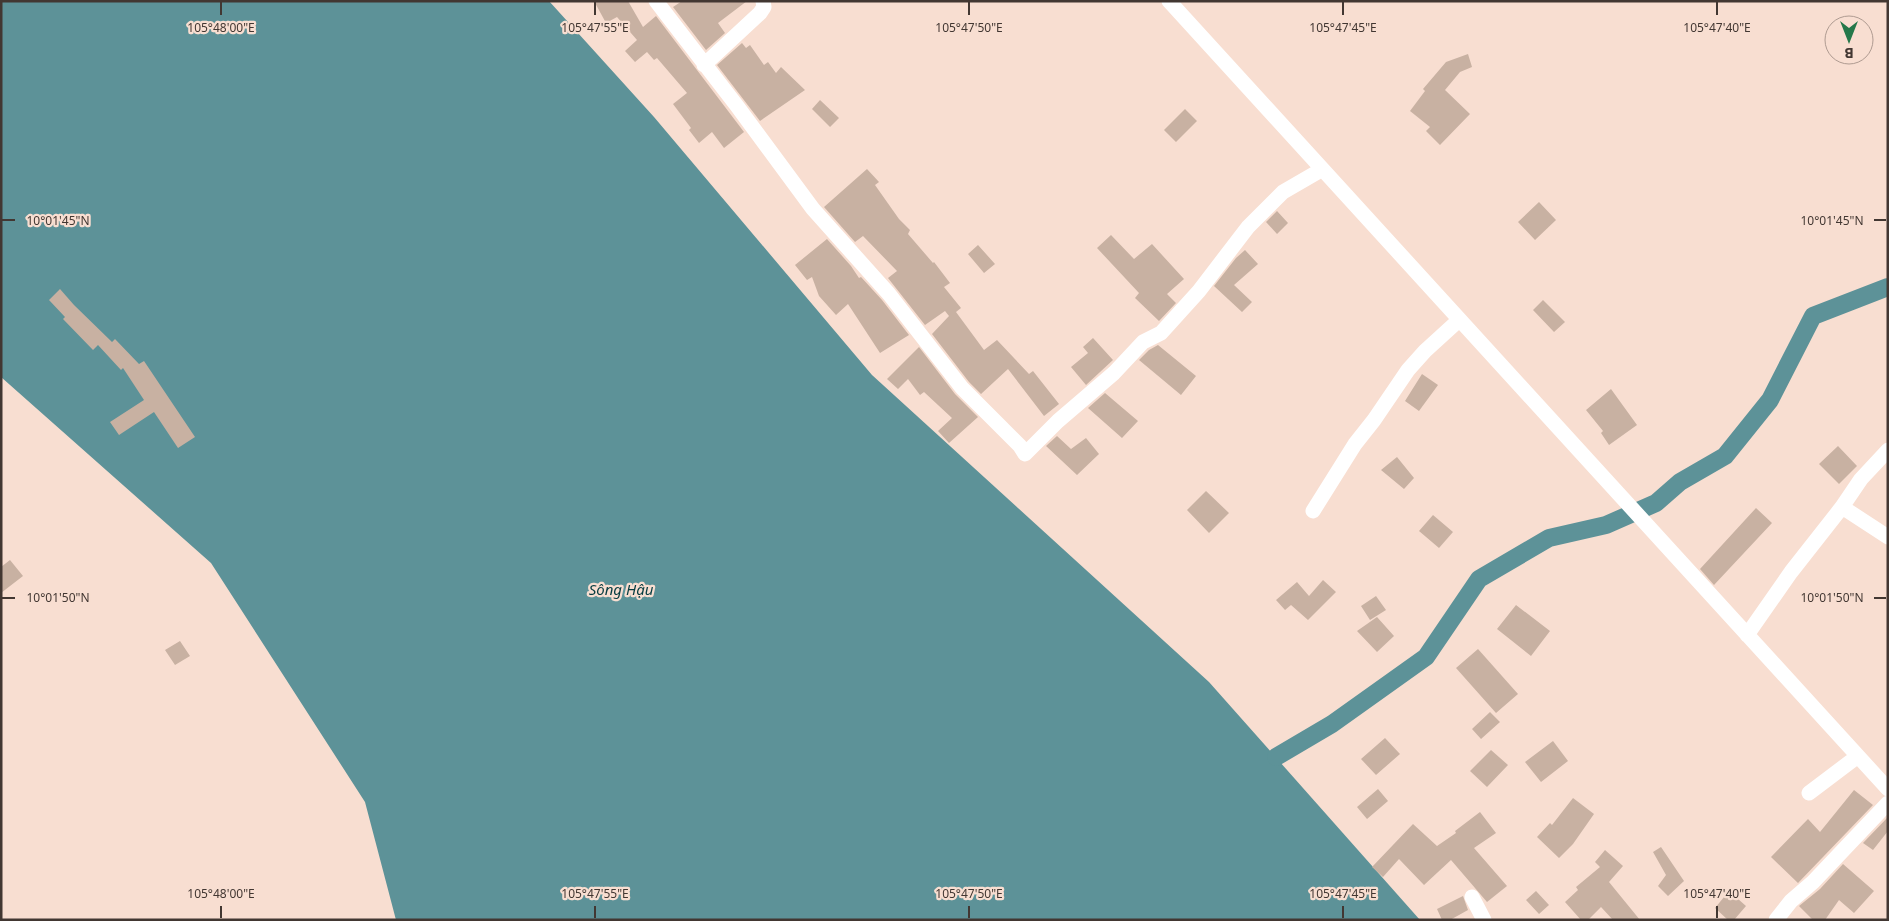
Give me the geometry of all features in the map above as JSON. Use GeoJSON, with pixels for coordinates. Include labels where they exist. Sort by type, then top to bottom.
{"type":"FeatureCollection","features":[{"type":"Feature","properties":{"kind":"street"},"geometry":{"type":"LineString","coordinates":[[656,1],[813,209],[889,294],[962,388],[1020,446],[1025,454],[1058,421],[1114,373],[1143,342],[1161,333],[1199,291],[1248,227],[1283,192],[1321,170]]}},
{"type":"Feature","properties":{"kind":"street"},"geometry":{"type":"LineString","coordinates":[[704,65],[760,13],[764,7],[763,1]]}},
{"type":"Feature","properties":{"kind":"street"},"geometry":{"type":"LineString","coordinates":[[1169,1],[1321,170],[1888,789]]}},
{"type":"Feature","properties":{"kind":"street"},"geometry":{"type":"LineString","coordinates":[[1313,511],[1355,444],[1408,370],[1425,351],[1459,320]]}},
{"type":"Feature","properties":{"kind":"street"},"geometry":{"type":"LineString","coordinates":[[1747,636],[1791,572],[1842,507],[1861,479],[1888,450]]}},
{"type":"Feature","properties":{"kind":"street"},"geometry":{"type":"LineString","coordinates":[[1842,507],[1888,537]]}},
{"type":"Feature","properties":{"kind":"street"},"geometry":{"type":"LineString","coordinates":[[1809,792],[1858,756]]}},
{"type":"Feature","properties":{"kind":"street"},"geometry":{"type":"LineString","coordinates":[[1776,920],[1791,901],[1813,882],[1888,803]]}},
{"type":"Feature","properties":{"kind":"street"},"geometry":{"type":"LineString","coordinates":[[1472,897],[1484,920]]}},
{"type":"Feature","properties":{"kind":"water","name":"Sông Hậu"},"geometry":{"type":"Polygon","coordinates":[[[1,1],[549,1],[654,117],[872,375],[1209,682],[1420,920],[396,920],[365,802],[211,563],[1,377],[1,1]]]}},
{"type":"Feature","properties":{"kind":"building"},"geometry":{"type":"Polygon","coordinates":[[[594,1],[628,1],[643,27],[656,16],[744,132],[724,148],[712,132],[699,143],[689,130],[691,128],[673,104],[687,93],[657,58],[654,60],[647,52],[635,62],[625,51],[637,40],[617,17],[606,23],[594,1]]]}},
{"type":"Feature","properties":{"kind":"building"},"geometry":{"type":"Polygon","coordinates":[[[682,1],[747,1],[718,23],[725,33],[706,50],[673,7],[682,1]]]}},
{"type":"Feature","properties":{"kind":"building"},"geometry":{"type":"Polygon","coordinates":[[[742,43],[746,48],[750,45],[764,65],[768,62],[776,73],[781,67],[805,90],[760,121],[717,65],[742,43]]]}},
{"type":"Feature","properties":{"kind":"building"},"geometry":{"type":"Polygon","coordinates":[[[1468,54],[1472,67],[1460,72],[1445,90],[1470,114],[1440,145],[1426,131],[1430,127],[1410,111],[1425,91],[1423,89],[1446,62],[1468,54]]]}},
{"type":"Feature","properties":{"kind":"building"},"geometry":{"type":"Polygon","coordinates":[[[820,100],[839,118],[830,127],[812,109],[820,100]]]}},
{"type":"Feature","properties":{"kind":"building"},"geometry":{"type":"Polygon","coordinates":[[[1185,109],[1197,121],[1176,142],[1164,130],[1185,109]]]}},
{"type":"Feature","properties":{"kind":"building"},"geometry":{"type":"Polygon","coordinates":[[[867,169],[879,182],[875,185],[899,219],[910,230],[908,234],[934,262],[950,283],[944,287],[961,308],[956,312],[984,350],[997,340],[1029,374],[1033,371],[1059,404],[1044,416],[1008,369],[981,394],[969,382],[932,334],[949,316],[945,311],[925,325],[888,278],[897,271],[863,236],[855,242],[824,207],[867,169]]]}},
{"type":"Feature","properties":{"kind":"building"},"geometry":{"type":"Polygon","coordinates":[[[1539,202],[1556,220],[1535,240],[1518,222],[1539,202]]]}},
{"type":"Feature","properties":{"kind":"building"},"geometry":{"type":"Polygon","coordinates":[[[1277,211],[1288,223],[1277,234],[1266,222],[1277,211]]]}},
{"type":"Feature","properties":{"kind":"building"},"geometry":{"type":"Polygon","coordinates":[[[1111,235],[1134,259],[1152,244],[1184,279],[1167,294],[1176,303],[1159,321],[1135,298],[1139,293],[1097,248],[1111,235]]]}},
{"type":"Feature","properties":{"kind":"building"},"geometry":{"type":"Polygon","coordinates":[[[827,239],[859,278],[861,277],[882,300],[909,335],[880,353],[848,304],[836,315],[819,296],[812,277],[807,280],[795,265],[827,239]]]}},
{"type":"Feature","properties":{"kind":"building"},"geometry":{"type":"Polygon","coordinates":[[[978,245],[995,264],[984,273],[968,254],[978,245]]]}},
{"type":"Feature","properties":{"kind":"building"},"geometry":{"type":"Polygon","coordinates":[[[1245,250],[1258,264],[1234,285],[1252,302],[1242,312],[1214,286],[1236,258],[1245,250]]]}},
{"type":"Feature","properties":{"kind":"building"},"geometry":{"type":"Polygon","coordinates":[[[60,289],[112,342],[115,339],[139,364],[144,361],[195,437],[178,448],[154,412],[119,435],[110,422],[144,400],[123,368],[121,370],[98,345],[93,350],[63,319],[65,317],[49,300],[60,289]]]}},
{"type":"Feature","properties":{"kind":"building"},"geometry":{"type":"Polygon","coordinates":[[[1543,300],[1565,322],[1554,332],[1533,310],[1543,300]]]}},
{"type":"Feature","properties":{"kind":"building"},"geometry":{"type":"Polygon","coordinates":[[[1093,338],[1113,360],[1086,385],[1071,367],[1088,353],[1083,347],[1093,338]]]}},
{"type":"Feature","properties":{"kind":"building"},"geometry":{"type":"Polygon","coordinates":[[[1158,345],[1196,376],[1181,395],[1139,360],[1149,350],[1158,345]]]}},
{"type":"Feature","properties":{"kind":"building"},"geometry":{"type":"Polygon","coordinates":[[[919,347],[955,394],[978,417],[949,443],[938,431],[952,418],[924,392],[920,395],[908,379],[898,389],[887,379],[919,347]]]}},
{"type":"Feature","properties":{"kind":"building"},"geometry":{"type":"Polygon","coordinates":[[[1422,374],[1438,385],[1419,411],[1405,401],[1422,374]]]}},
{"type":"Feature","properties":{"kind":"building"},"geometry":{"type":"Polygon","coordinates":[[[1611,389],[1637,425],[1609,445],[1601,433],[1603,431],[1586,410],[1611,389]]]}},
{"type":"Feature","properties":{"kind":"building"},"geometry":{"type":"Polygon","coordinates":[[[1105,393],[1138,421],[1122,438],[1088,408],[1105,393]]]}},
{"type":"Feature","properties":{"kind":"building"},"geometry":{"type":"Polygon","coordinates":[[[1057,436],[1071,449],[1086,438],[1099,454],[1077,475],[1046,446],[1057,436]]]}},
{"type":"Feature","properties":{"kind":"building"},"geometry":{"type":"Polygon","coordinates":[[[1838,446],[1857,466],[1839,484],[1819,464],[1838,446]]]}},
{"type":"Feature","properties":{"kind":"building"},"geometry":{"type":"Polygon","coordinates":[[[1397,457],[1414,478],[1404,489],[1381,470],[1397,457]]]}},
{"type":"Feature","properties":{"kind":"building"},"geometry":{"type":"Polygon","coordinates":[[[1206,491],[1229,513],[1209,533],[1187,510],[1206,491]]]}},
{"type":"Feature","properties":{"kind":"building"},"geometry":{"type":"Polygon","coordinates":[[[1756,508],[1772,523],[1714,585],[1700,569],[1756,508]]]}},
{"type":"Feature","properties":{"kind":"building"},"geometry":{"type":"Polygon","coordinates":[[[1433,515],[1453,532],[1439,548],[1419,531],[1433,515]]]}},
{"type":"Feature","properties":{"kind":"building"},"geometry":{"type":"Polygon","coordinates":[[[10,560],[23,576],[1,593],[1,567],[10,560]]]}},
{"type":"Feature","properties":{"kind":"building"},"geometry":{"type":"Polygon","coordinates":[[[1323,580],[1336,592],[1308,620],[1291,605],[1285,610],[1276,600],[1297,582],[1309,596],[1323,580]]]}},
{"type":"Feature","properties":{"kind":"building"},"geometry":{"type":"Polygon","coordinates":[[[1376,596],[1386,610],[1370,620],[1361,606],[1376,596]]]}},
{"type":"Feature","properties":{"kind":"building"},"geometry":{"type":"Polygon","coordinates":[[[1516,605],[1550,631],[1531,656],[1497,629],[1516,605]]]}},
{"type":"Feature","properties":{"kind":"building"},"geometry":{"type":"Polygon","coordinates":[[[1377,617],[1394,636],[1377,652],[1357,631],[1377,617]]]}},
{"type":"Feature","properties":{"kind":"building"},"geometry":{"type":"Polygon","coordinates":[[[180,641],[190,656],[175,665],[165,650],[180,641]]]}},
{"type":"Feature","properties":{"kind":"building"},"geometry":{"type":"Polygon","coordinates":[[[1478,649],[1518,694],[1496,713],[1456,668],[1478,649]]]}},
{"type":"Feature","properties":{"kind":"building"},"geometry":{"type":"Polygon","coordinates":[[[1490,712],[1500,722],[1481,739],[1472,729],[1490,712]]]}},
{"type":"Feature","properties":{"kind":"building"},"geometry":{"type":"Polygon","coordinates":[[[1385,738],[1400,754],[1376,775],[1361,759],[1385,738]]]}},
{"type":"Feature","properties":{"kind":"building"},"geometry":{"type":"Polygon","coordinates":[[[1553,741],[1568,761],[1541,782],[1525,762],[1553,741]]]}},
{"type":"Feature","properties":{"kind":"building"},"geometry":{"type":"Polygon","coordinates":[[[1491,750],[1508,765],[1487,787],[1470,771],[1491,750]]]}},
{"type":"Feature","properties":{"kind":"building"},"geometry":{"type":"Polygon","coordinates":[[[1378,789],[1388,801],[1367,819],[1357,807],[1378,789]]]}},
{"type":"Feature","properties":{"kind":"building"},"geometry":{"type":"Polygon","coordinates":[[[1854,790],[1873,805],[1798,883],[1771,857],[1808,819],[1820,832],[1854,790]]]}},
{"type":"Feature","properties":{"kind":"building"},"geometry":{"type":"Polygon","coordinates":[[[1573,798],[1594,814],[1573,844],[1559,858],[1537,837],[1550,823],[1552,825],[1573,798]]]}},
{"type":"Feature","properties":{"kind":"building"},"geometry":{"type":"Polygon","coordinates":[[[1480,812],[1496,833],[1474,848],[1507,886],[1487,902],[1451,860],[1424,885],[1399,859],[1383,877],[1372,867],[1413,824],[1437,846],[1456,833],[1455,831],[1480,812]]]}},
{"type":"Feature","properties":{"kind":"building"},"geometry":{"type":"Polygon","coordinates":[[[1888,817],[1888,831],[1873,850],[1863,843],[1888,817]]]}},
{"type":"Feature","properties":{"kind":"building"},"geometry":{"type":"Polygon","coordinates":[[[1661,847],[1684,881],[1668,896],[1658,886],[1666,875],[1653,852],[1661,847]]]}},
{"type":"Feature","properties":{"kind":"building"},"geometry":{"type":"Polygon","coordinates":[[[1605,850],[1623,866],[1609,882],[1640,920],[1613,920],[1601,907],[1588,920],[1581,920],[1565,902],[1578,890],[1576,887],[1600,867],[1595,862],[1605,850]]]}},
{"type":"Feature","properties":{"kind":"building"},"geometry":{"type":"Polygon","coordinates":[[[1843,864],[1874,891],[1854,913],[1839,900],[1825,920],[1813,920],[1799,906],[1820,889],[1843,864]]]}},
{"type":"Feature","properties":{"kind":"building"},"geometry":{"type":"Polygon","coordinates":[[[1536,891],[1549,905],[1539,914],[1526,900],[1536,891]]]}},
{"type":"Feature","properties":{"kind":"building"},"geometry":{"type":"Polygon","coordinates":[[[1729,891],[1746,906],[1734,920],[1728,920],[1715,908],[1729,891]]]}},
{"type":"Feature","properties":{"kind":"building"},"geometry":{"type":"Polygon","coordinates":[[[1463,896],[1468,910],[1450,920],[1442,920],[1437,909],[1463,896]]]}},
{"type":"Feature","properties":{"kind":"waterway"},"geometry":{"type":"LineString","coordinates":[[1276,757],[1332,724],[1426,657],[1479,579],[1549,538],[1606,525],[1656,503],[1680,482],[1725,456],[1770,400],[1813,316],[1888,287]]}}]}
